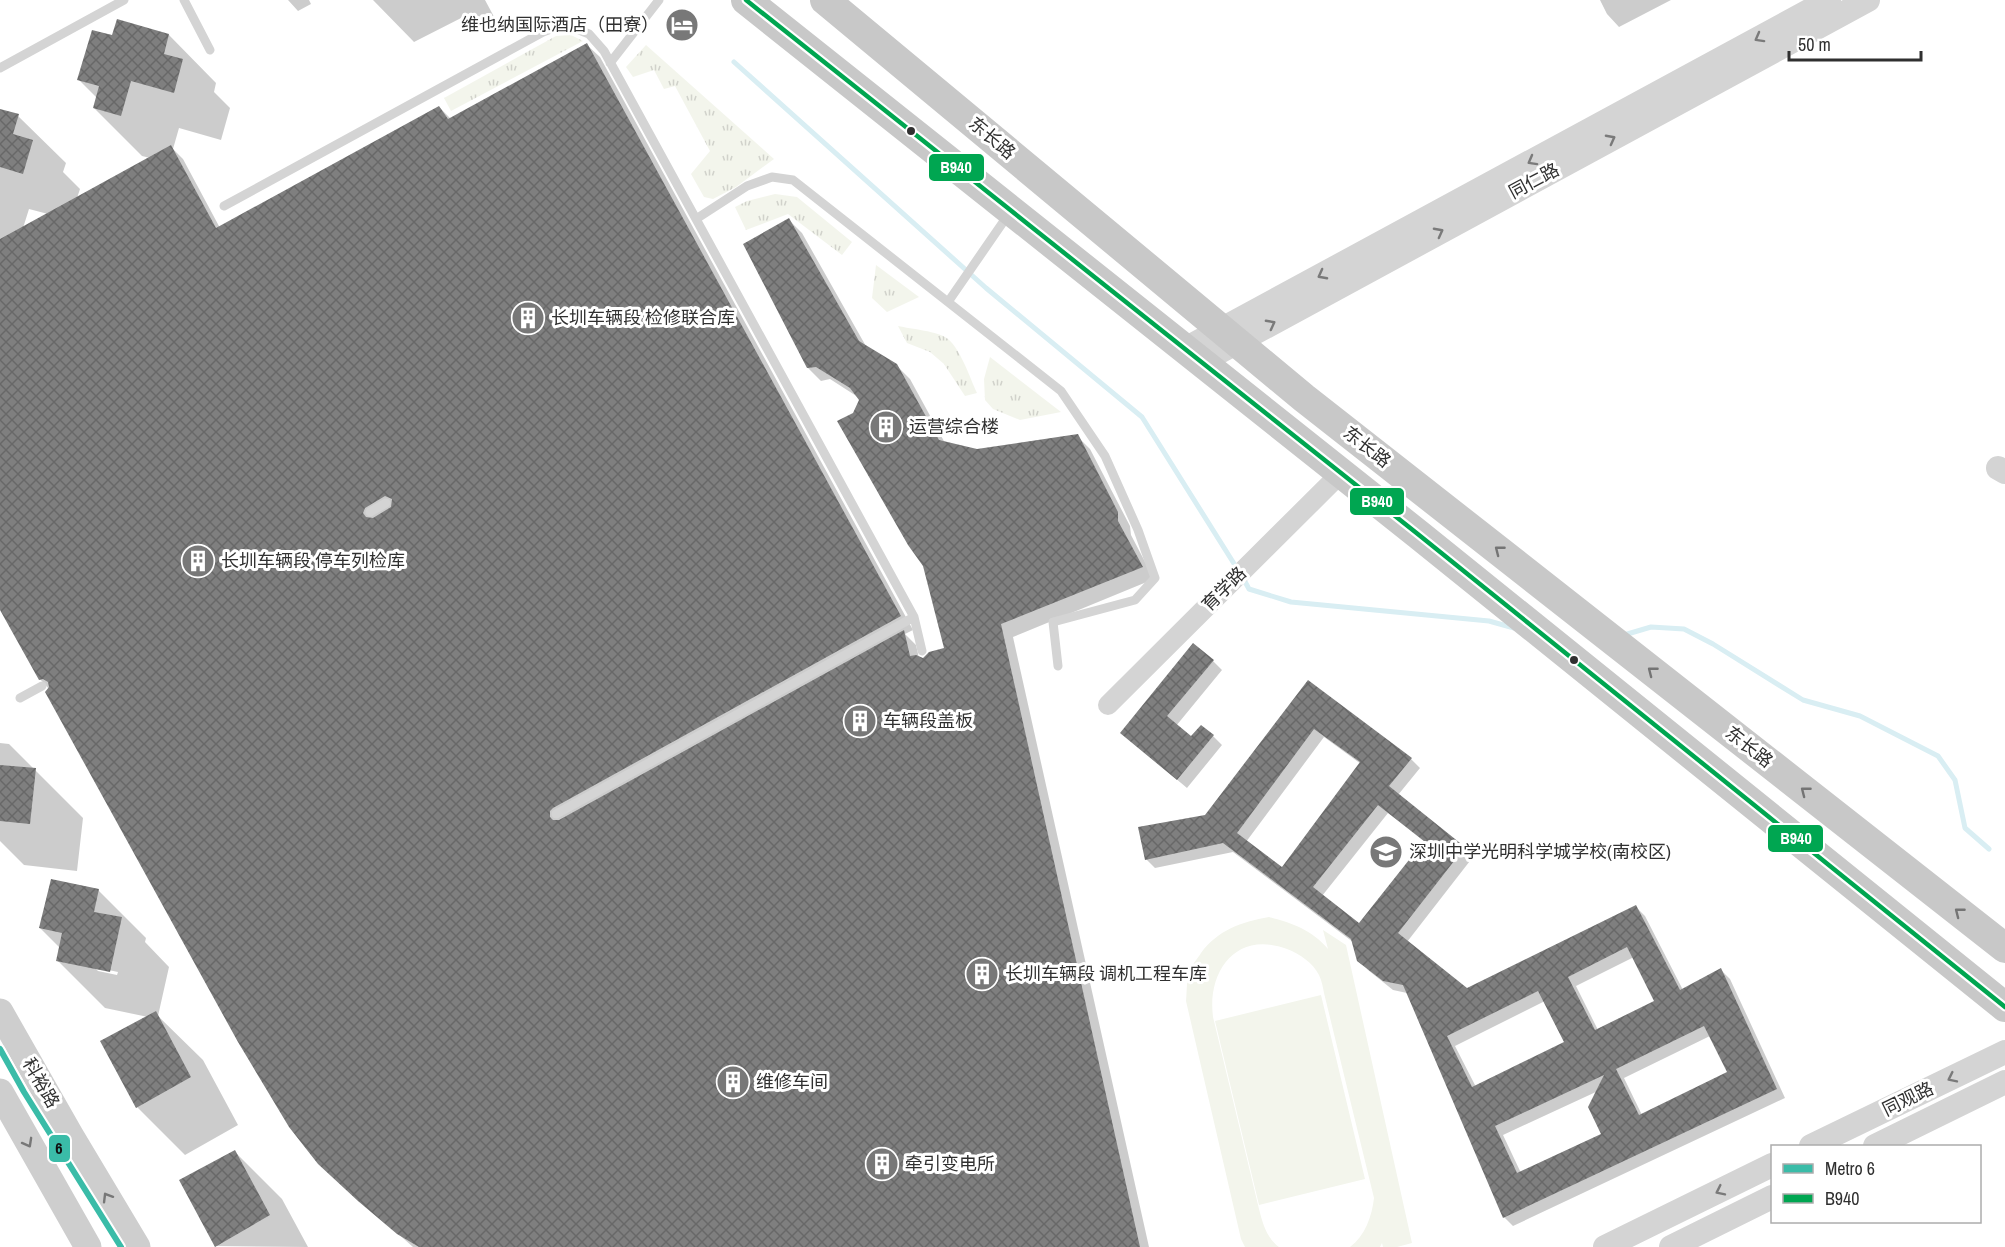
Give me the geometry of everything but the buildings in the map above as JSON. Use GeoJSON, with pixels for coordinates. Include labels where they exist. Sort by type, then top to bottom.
{"type":"FeatureCollection","features":[{"type":"Feature","properties":{"kind":"main road","name":"东长路"},"geometry":{"type":"LineString","coordinates":[[746,0],[1341,473],[2005,1007]]}},
{"type":"Feature","properties":{"kind":"main road","name":"东长路"},"geometry":{"type":"LineString","coordinates":[[825,0],[1304,398],[2005,948]]}},
{"type":"Feature","properties":{"kind":"main road","name":"科裕路"},"geometry":{"type":"LineString","coordinates":[[0,1012],[137,1247]]}},
{"type":"Feature","properties":{"kind":"main road"},"geometry":{"type":"LineString","coordinates":[[0,1092],[88,1247]]}},
{"type":"Feature","properties":{"kind":"street","name":"同仁路"},"geometry":{"type":"LineString","coordinates":[[1381,254],[1829,0]]}},
{"type":"Feature","properties":{"kind":"street","name":"同仁路"},"geometry":{"type":"LineString","coordinates":[[1193,355],[1381,254],[1868,0]]}},
{"type":"Feature","properties":{"kind":"street","name":"育学路"},"geometry":{"type":"LineString","coordinates":[[1108,705],[1341,473]]}},
{"type":"Feature","properties":{"kind":"street","name":"同观路"},"geometry":{"type":"LineString","coordinates":[[1813,1145],[2005,1052]]}},
{"type":"Feature","properties":{"kind":"street","name":"同观路"},"geometry":{"type":"LineString","coordinates":[[1877,1145],[2005,1082]]}},
{"type":"Feature","properties":{"kind":"street"},"geometry":{"type":"LineString","coordinates":[[1605,1247],[1771,1166]]}},
{"type":"Feature","properties":{"kind":"street"},"geometry":{"type":"LineString","coordinates":[[1671,1247],[1771,1198]]}},
{"type":"Feature","properties":{"kind":"lane"},"geometry":{"type":"LineString","coordinates":[[0,68],[124,0]]}},
{"type":"Feature","properties":{"kind":"lane"},"geometry":{"type":"LineString","coordinates":[[184,0],[210,50]]}},
{"type":"Feature","properties":{"kind":"lane"},"geometry":{"type":"LineString","coordinates":[[610,63],[659,0]]}},
{"type":"Feature","properties":{"kind":"lane"},"geometry":{"type":"LineString","coordinates":[[224,206],[543,32],[564,24],[589,34],[604,51],[914,617],[922,651]]}},
{"type":"Feature","properties":{"kind":"lane"},"geometry":{"type":"LineString","coordinates":[[696,219],[747,186],[772,177],[793,180],[1061,391],[1105,456],[1138,530],[1155,578],[1136,600],[1053,622],[1058,666]]}},
{"type":"Feature","properties":{"kind":"lane"},"geometry":{"type":"LineString","coordinates":[[948,302],[1011,211]]}},
{"type":"Feature","properties":{"kind":"lane"},"geometry":{"type":"LineString","coordinates":[[370,512],[386,503]]}},
{"type":"Feature","properties":{"kind":"lane"},"geometry":{"type":"LineString","coordinates":[[556,814],[914,617]]}},
{"type":"Feature","properties":{"kind":"lane"},"geometry":{"type":"LineString","coordinates":[[20,698],[42,686]]}},
{"type":"Feature","properties":{"kind":"green space"},"geometry":{"type":"Polygon","coordinates":[[[571,35],[583,41],[451,111],[444,98],[556,36],[571,35]]]}},
{"type":"Feature","properties":{"kind":"green space"},"geometry":{"type":"Polygon","coordinates":[[[646,45],[774,159],[736,187],[713,199],[704,197],[691,174],[710,151],[675,86],[664,89],[654,70],[633,77],[626,67],[646,45]]]}},
{"type":"Feature","properties":{"kind":"green space"},"geometry":{"type":"Polygon","coordinates":[[[775,194],[797,197],[852,242],[842,255],[788,214],[746,230],[735,207],[747,201],[775,194]]]}},
{"type":"Feature","properties":{"kind":"green space"},"geometry":{"type":"Polygon","coordinates":[[[876,265],[919,297],[887,312],[872,298],[876,265]]]}},
{"type":"Feature","properties":{"kind":"green space"},"geometry":{"type":"Polygon","coordinates":[[[898,326],[931,332],[948,339],[961,357],[977,393],[965,396],[944,364],[930,352],[907,343],[898,326]]]}},
{"type":"Feature","properties":{"kind":"green space"},"geometry":{"type":"Polygon","coordinates":[[[990,357],[1061,412],[1020,420],[993,409],[985,400],[984,379],[990,357]]]}},
{"type":"Feature","properties":{"kind":"green space"},"geometry":{"type":"Polygon","coordinates":[[[1269,917],[1301,928],[1322,942],[1328,949],[1323,930],[1346,945],[1412,1243],[1397,1247],[1383,1247],[1382,1243],[1380,1247],[1350,1247],[1367,1225],[1374,1198],[1322,982],[1306,959],[1287,949],[1269,945],[1254,945],[1240,950],[1229,958],[1215,984],[1212,1000],[1213,1017],[1260,1215],[1268,1235],[1279,1247],[1245,1247],[1241,1239],[1186,1001],[1187,985],[1193,965],[1215,938],[1249,921],[1269,917]]]}},
{"type":"Feature","properties":{"kind":"green space"},"geometry":{"type":"Polygon","coordinates":[[[1321,995],[1365,1179],[1259,1205],[1215,1021],[1321,995]]]}},
{"type":"Feature","properties":{"kind":"waterway"},"geometry":{"type":"LineString","coordinates":[[734,62],[986,288],[1142,417],[1238,570]]}},
{"type":"Feature","properties":{"kind":"waterway"},"geometry":{"type":"LineString","coordinates":[[1243,578],[1249,589],[1291,602],[1489,621],[1514,628]]}},
{"type":"Feature","properties":{"kind":"waterway"},"geometry":{"type":"LineString","coordinates":[[1624,635],[1651,627],[1684,629],[1713,644],[1803,700],[1860,716],[1938,756],[1955,780],[1965,828],[1989,849]]}},
{"type":"Feature","properties":{"kind":"metro line","name":"6"},"geometry":{"type":"LineString","coordinates":[[0,1049],[24,1092],[121,1247]]}},
{"type":"Feature","properties":{"kind":"transit line","name":"B940"},"geometry":{"type":"LineString","coordinates":[[746,0],[1419,535],[2005,1007]]}},
{"type":"Feature","properties":{"kind":"place","name":"维也纳国际酒店（田寮）"},"geometry":{"type":"Point","coordinates":[682,25]}},
{"type":"Feature","properties":{"kind":"place","name":"长圳车辆段 检修联合库"},"geometry":{"type":"Point","coordinates":[528,318]}},
{"type":"Feature","properties":{"kind":"place","name":"运营综合楼"},"geometry":{"type":"Point","coordinates":[886,427]}},
{"type":"Feature","properties":{"kind":"place","name":"长圳车辆段 停车列检库"},"geometry":{"type":"Point","coordinates":[198,561]}},
{"type":"Feature","properties":{"kind":"place","name":"车辆段盖板"},"geometry":{"type":"Point","coordinates":[860,721]}},
{"type":"Feature","properties":{"kind":"place","name":"深圳中学光明科学城学校(南校区)"},"geometry":{"type":"Point","coordinates":[1386,852]}},
{"type":"Feature","properties":{"kind":"place","name":"长圳车辆段 调机工程车库"},"geometry":{"type":"Point","coordinates":[982,974]}},
{"type":"Feature","properties":{"kind":"place","name":"维修车间"},"geometry":{"type":"Point","coordinates":[733,1082]}},
{"type":"Feature","properties":{"kind":"place","name":"牵引变电所"},"geometry":{"type":"Point","coordinates":[882,1164]}}]}
